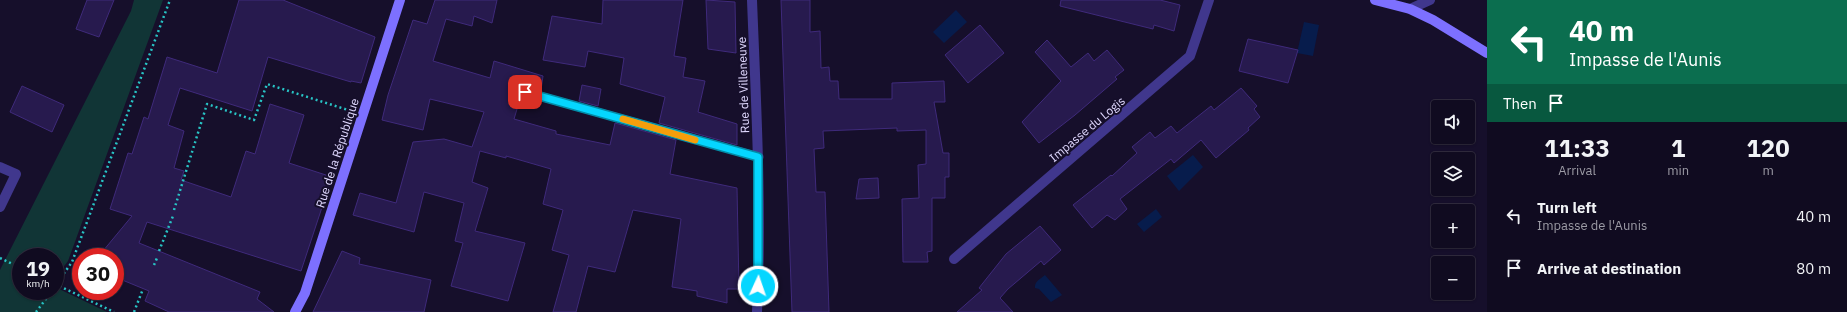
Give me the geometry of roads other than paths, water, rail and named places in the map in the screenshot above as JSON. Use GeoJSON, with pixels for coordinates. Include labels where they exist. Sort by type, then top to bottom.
{"type":"FeatureCollection","features":[{"type":"Feature","properties":{"kind":"main road","name":"Rue de la République"},"geometry":{"type":"LineString","coordinates":[[295,312],[305,293],[400,0]]}},
{"type":"Feature","properties":{"kind":"main road"},"geometry":{"type":"LineString","coordinates":[[1375,0],[1410,9],[1433,20],[1487,53]]}},
{"type":"Feature","properties":{"kind":"street","name":"Rue de Villeneuve"},"geometry":{"type":"LineString","coordinates":[[752,0],[758,157],[759,260],[756,312]]}},
{"type":"Feature","properties":{"kind":"street","name":"Impasse du Logis"},"geometry":{"type":"LineString","coordinates":[[954,259],[1190,56],[1209,0]]}},
{"type":"Feature","properties":{"kind":"street"},"geometry":{"type":"LineString","coordinates":[[1410,9],[1430,0]]}},
{"type":"Feature","properties":{"kind":"street"},"geometry":{"type":"LineString","coordinates":[[0,167],[16,174],[0,207]]}},
{"type":"Feature","properties":{"kind":"lane"},"geometry":{"type":"LineString","coordinates":[[525,92],[758,157]]}},
{"type":"Feature","properties":{"kind":"water"},"geometry":{"type":"Polygon","coordinates":[[[956,10],[967,22],[944,43],[933,32],[956,10]]]}},
{"type":"Feature","properties":{"kind":"water"},"geometry":{"type":"Polygon","coordinates":[[[1304,22],[1319,25],[1313,56],[1297,53],[1304,22]]]}},
{"type":"Feature","properties":{"kind":"water"},"geometry":{"type":"Polygon","coordinates":[[[1193,155],[1203,167],[1179,191],[1167,176],[1193,155]]]}},
{"type":"Feature","properties":{"kind":"water"},"geometry":{"type":"Polygon","coordinates":[[[1156,209],[1162,217],[1144,232],[1137,224],[1156,209]]]}},
{"type":"Feature","properties":{"kind":"water"},"geometry":{"type":"Polygon","coordinates":[[[1045,275],[1062,295],[1051,302],[1039,289],[1035,288],[1036,282],[1045,275]]]}}]}
